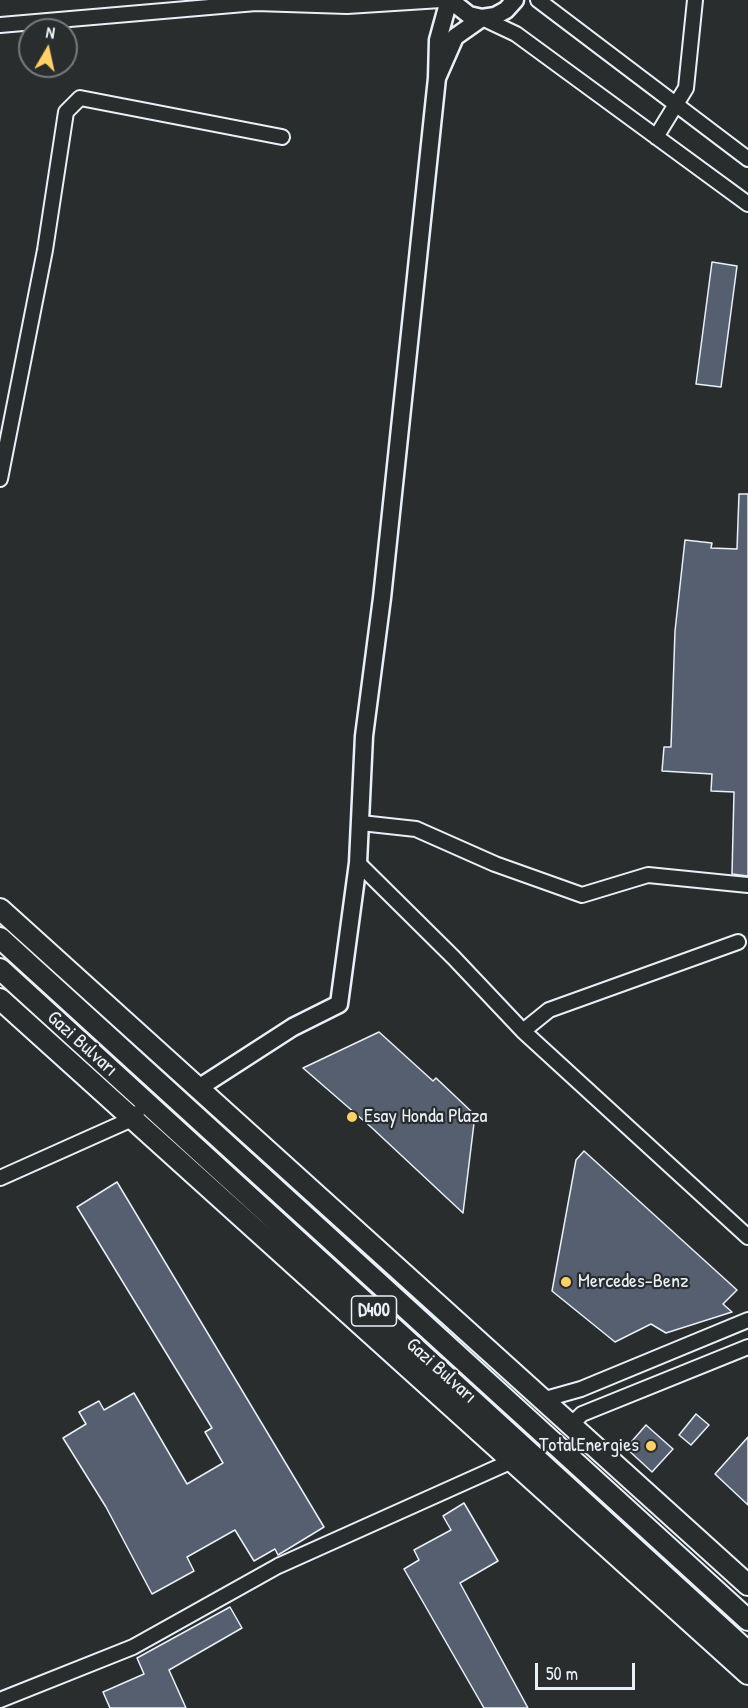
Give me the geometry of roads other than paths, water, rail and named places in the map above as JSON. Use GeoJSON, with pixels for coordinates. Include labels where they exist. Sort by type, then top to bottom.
{"type":"FeatureCollection","features":[{"type":"Feature","properties":{"kind":"highway"},"geometry":{"type":"LineString","coordinates":[[0,909],[196,1089],[748,1585]]}},
{"type":"Feature","properties":{"kind":"highway","name":"Gazi Bulvarı"},"geometry":{"type":"LineString","coordinates":[[0,938],[748,1620]]}},
{"type":"Feature","properties":{"kind":"highway","name":"Gazi Bulvarı"},"geometry":{"type":"LineString","coordinates":[[0,969],[748,1652]]}},
{"type":"Feature","properties":{"kind":"highway"},"geometry":{"type":"LineString","coordinates":[[0,999],[748,1674]]}},
{"type":"Feature","properties":{"kind":"main road"},"geometry":{"type":"LineString","coordinates":[[196,1089],[293,1027],[339,1004],[358,863],[364,736],[382,598],[437,78],[438,40],[450,0],[464,12],[482,18]]}},
{"type":"Feature","properties":{"kind":"main road"},"geometry":{"type":"LineString","coordinates":[[437,78],[454,38],[482,18],[495,16],[506,10],[515,0]]}},
{"type":"Feature","properties":{"kind":"street"},"geometry":{"type":"LineString","coordinates":[[256,3],[274,0]]}},
{"type":"Feature","properties":{"kind":"street"},"geometry":{"type":"LineString","coordinates":[[0,25],[164,6],[256,3],[347,6],[441,0]]}},
{"type":"Feature","properties":{"kind":"street"},"geometry":{"type":"LineString","coordinates":[[538,0],[748,159]]}},
{"type":"Feature","properties":{"kind":"street"},"geometry":{"type":"LineString","coordinates":[[656,137],[686,88],[695,0]]}},
{"type":"Feature","properties":{"kind":"street"},"geometry":{"type":"LineString","coordinates":[[482,18],[516,34],[748,204]]}},
{"type":"Feature","properties":{"kind":"street"},"geometry":{"type":"LineString","coordinates":[[0,479],[45,250],[66,112],[80,98],[282,137]]}},
{"type":"Feature","properties":{"kind":"street"},"geometry":{"type":"LineString","coordinates":[[361,823],[416,829],[495,864],[582,895],[648,874],[748,885]]}},
{"type":"Feature","properties":{"kind":"street"},"geometry":{"type":"LineString","coordinates":[[358,863],[523,1030],[748,1237]]}},
{"type":"Feature","properties":{"kind":"street"},"geometry":{"type":"LineString","coordinates":[[523,1030],[549,1010],[738,942]]}},
{"type":"Feature","properties":{"kind":"street"},"geometry":{"type":"LineString","coordinates":[[0,1178],[132,1119],[147,1103]]}},
{"type":"Feature","properties":{"kind":"street"},"geometry":{"type":"LineString","coordinates":[[542,1400],[581,1389],[748,1320]]}},
{"type":"Feature","properties":{"kind":"street"},"geometry":{"type":"LineString","coordinates":[[571,1425],[582,1414],[748,1347]]}},
{"type":"Feature","properties":{"kind":"street"},"geometry":{"type":"LineString","coordinates":[[0,1700],[133,1647],[278,1566],[512,1461]]}},
{"type":"Feature","properties":{"kind":"place","name":"Esay Honda Plaza"},"geometry":{"type":"Point","coordinates":[352,1117]}},
{"type":"Feature","properties":{"kind":"place","name":"Mercedes-Benz"},"geometry":{"type":"Point","coordinates":[566,1282]}},
{"type":"Feature","properties":{"kind":"place","name":"TotalEnergies"},"geometry":{"type":"Point","coordinates":[651,1446]}}]}
